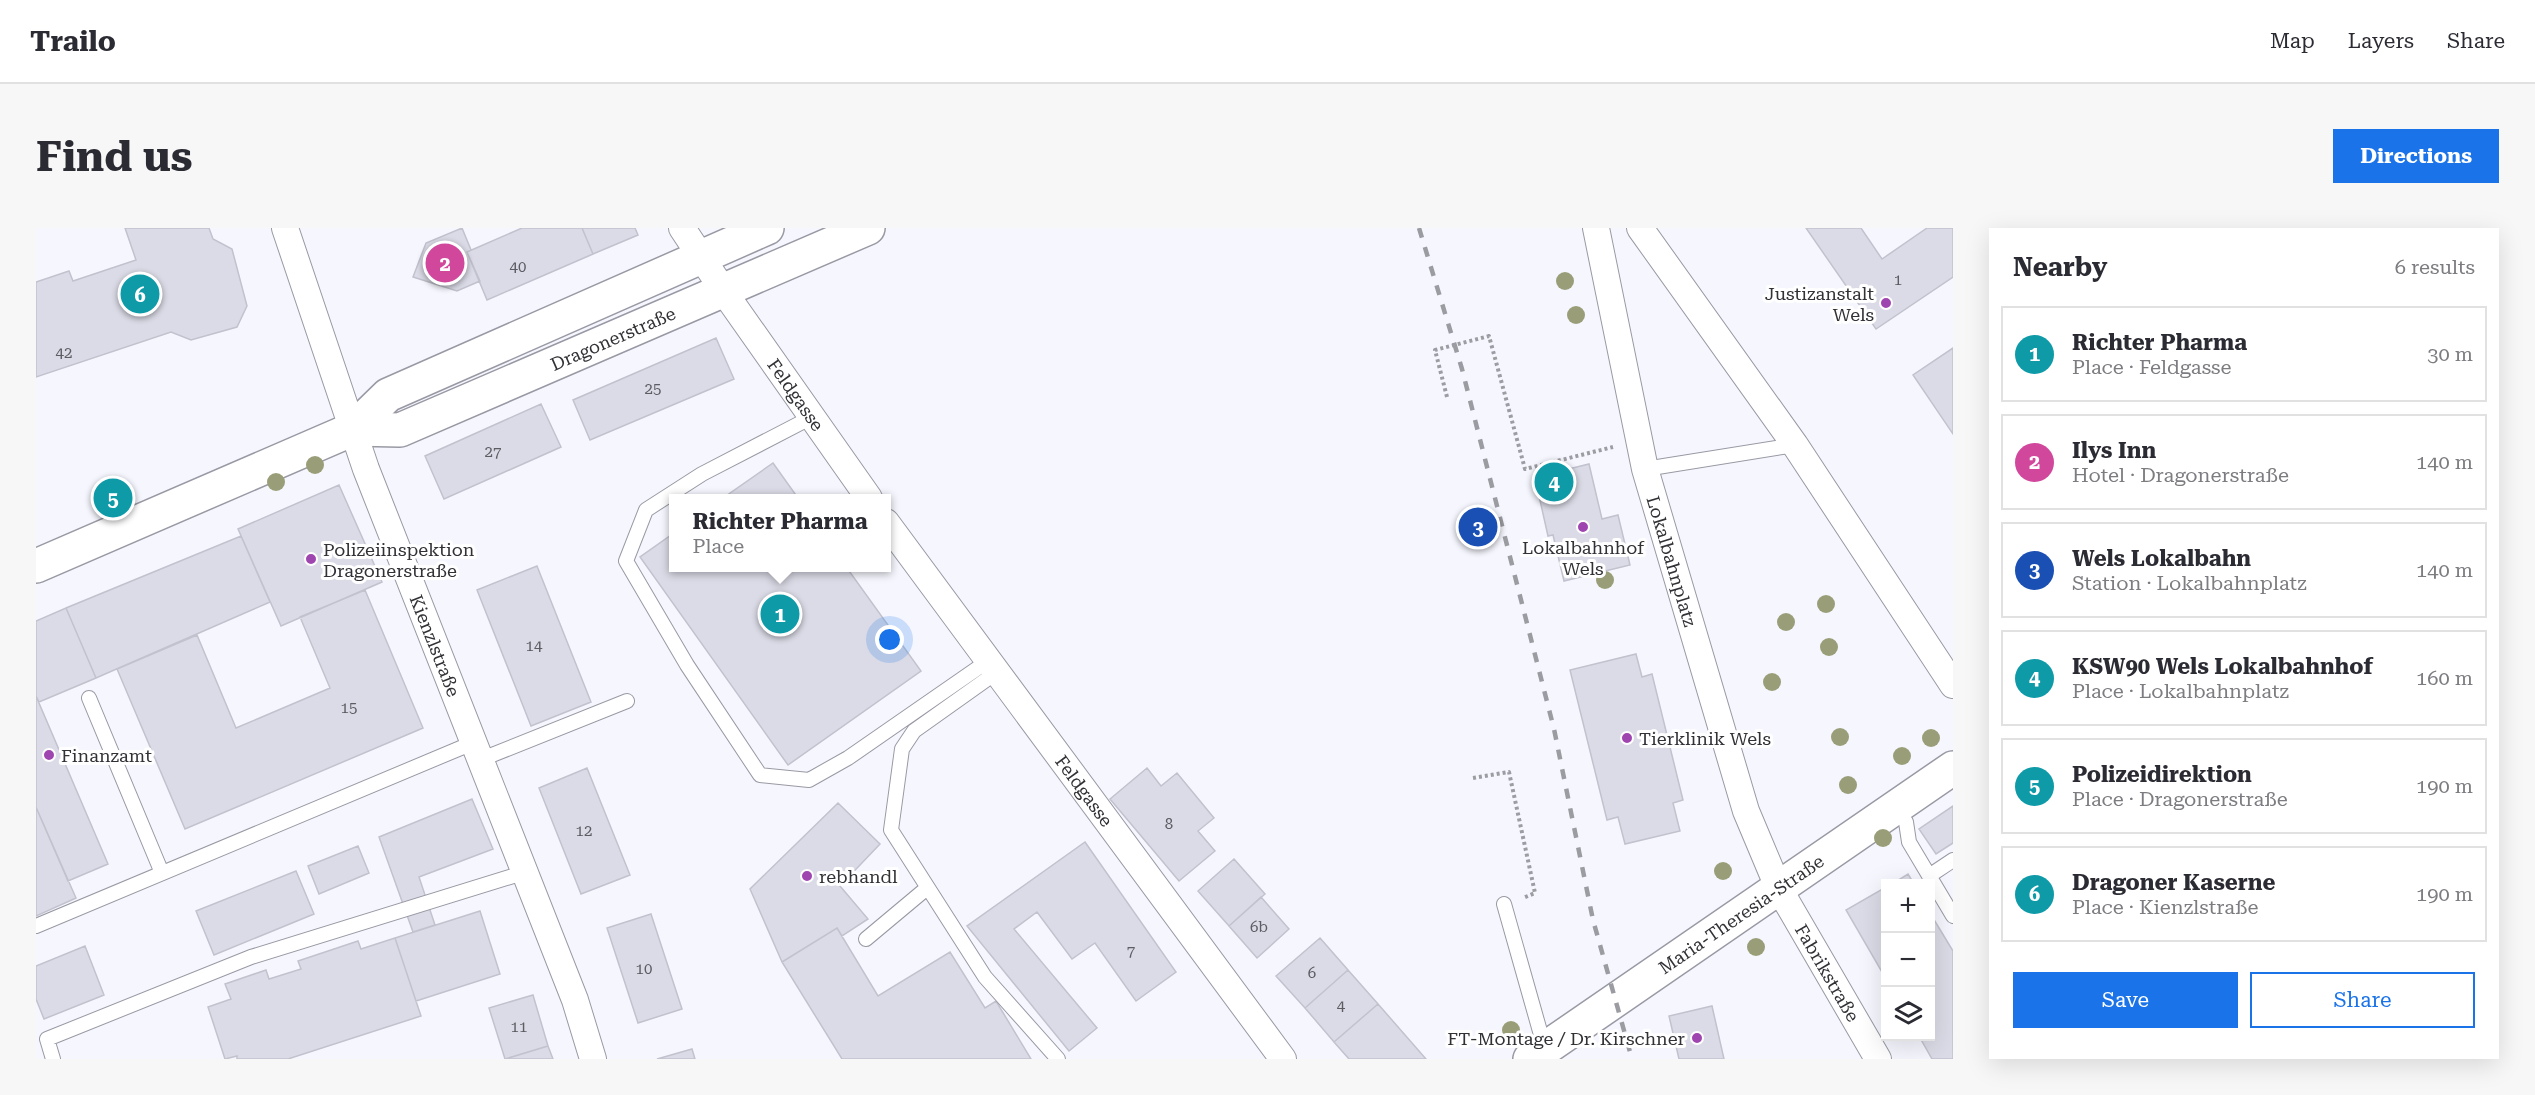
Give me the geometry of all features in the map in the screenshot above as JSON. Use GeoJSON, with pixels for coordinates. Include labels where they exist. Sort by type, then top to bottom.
{"type":"FeatureCollection","features":[{"type":"Feature","properties":{"kind":"main road","name":"Dragonerstraße"},"geometry":{"type":"LineString","coordinates":[[36,567],[353,429],[388,395],[766,228]]}},
{"type":"Feature","properties":{"kind":"main road","name":"Dragonerstraße"},"geometry":{"type":"LineString","coordinates":[[353,429],[400,430],[867,228]]}},
{"type":"Feature","properties":{"kind":"main road","name":"Maria-Theresia-Straße"},"geometry":{"type":"LineString","coordinates":[[1538,1054],[1953,768]]}},
{"type":"Feature","properties":{"kind":"street","name":"Kienzlstraße"},"geometry":{"type":"LineString","coordinates":[[285,228],[366,469],[526,872],[575,1000],[593,1059]]}},
{"type":"Feature","properties":{"kind":"street","name":"Feldgasse"},"geometry":{"type":"LineString","coordinates":[[682,228],[723,291],[866,494]]}},
{"type":"Feature","properties":{"kind":"street","name":"Lokalbahnplatz"},"geometry":{"type":"LineString","coordinates":[[1596,228],[1645,469],[1746,811],[1778,887]]}},
{"type":"Feature","properties":{"kind":"street"},"geometry":{"type":"LineString","coordinates":[[1640,228],[1796,446],[1953,685]]}},
{"type":"Feature","properties":{"kind":"street","name":"Feldgasse"},"geometry":{"type":"LineString","coordinates":[[891,529],[1282,1059]]}},
{"type":"Feature","properties":{"kind":"street","name":"Fabrikstraße"},"geometry":{"type":"LineString","coordinates":[[1778,887],[1878,1059]]}},
{"type":"Feature","properties":{"kind":"lane"},"geometry":{"type":"LineString","coordinates":[[671,494],[702,474],[812,417]]}},
{"type":"Feature","properties":{"kind":"lane"},"geometry":{"type":"LineString","coordinates":[[1645,469],[1796,446]]}},
{"type":"Feature","properties":{"kind":"lane"},"geometry":{"type":"LineString","coordinates":[[669,495],[646,510],[626,561],[687,665],[760,775],[809,780],[848,758],[993,666]]}},
{"type":"Feature","properties":{"kind":"lane"},"geometry":{"type":"LineString","coordinates":[[993,666],[915,731],[902,749],[891,830],[985,977],[1058,1059]]}},
{"type":"Feature","properties":{"kind":"lane"},"geometry":{"type":"LineString","coordinates":[[89,698],[162,873]]}},
{"type":"Feature","properties":{"kind":"lane"},"geometry":{"type":"LineString","coordinates":[[36,926],[162,873],[478,751],[627,702]]}},
{"type":"Feature","properties":{"kind":"lane"},"geometry":{"type":"LineString","coordinates":[[1896,807],[1906,822],[1909,842],[1953,916]]}},
{"type":"Feature","properties":{"kind":"lane"},"geometry":{"type":"LineString","coordinates":[[1929,876],[1953,860]]}},
{"type":"Feature","properties":{"kind":"lane"},"geometry":{"type":"LineString","coordinates":[[53,1059],[47,1039],[251,957],[526,872]]}},
{"type":"Feature","properties":{"kind":"lane"},"geometry":{"type":"LineString","coordinates":[[866,939],[927,888]]}},
{"type":"Feature","properties":{"kind":"lane"},"geometry":{"type":"LineString","coordinates":[[1504,904],[1538,1054]]}},
{"type":"Feature","properties":{"kind":"path"},"geometry":{"type":"LineString","coordinates":[[1448,397],[1435,350],[1489,336],[1525,469],[1640,441]]}},
{"type":"Feature","properties":{"kind":"path"},"geometry":{"type":"LineString","coordinates":[[1473,778],[1509,772],[1535,893],[1504,904]]}},
{"type":"Feature","properties":{"kind":"building"},"geometry":{"type":"Polygon","coordinates":[[[125,228],[209,228],[213,239],[232,249],[247,306],[237,327],[191,340],[171,332],[36,377],[36,282],[69,271],[73,281],[136,260],[125,228]]]}},
{"type":"Feature","properties":{"kind":"building"},"geometry":{"type":"Polygon","coordinates":[[[462,228],[471,250],[467,252],[480,281],[457,291],[413,277],[426,243],[462,228]]]}},
{"type":"Feature","properties":{"kind":"building"},"geometry":{"type":"Polygon","coordinates":[[[522,228],[582,228],[593,254],[487,300],[467,252],[522,228]]]}},
{"type":"Feature","properties":{"kind":"building"},"geometry":{"type":"Polygon","coordinates":[[[582,228],[635,228],[638,235],[593,254],[582,228]]]}},
{"type":"Feature","properties":{"kind":"building","name":"Justizanstalt Wels"},"geometry":{"type":"Polygon","coordinates":[[[1806,228],[1861,228],[1882,259],[1927,228],[1953,228],[1953,277],[1876,329],[1806,228]]]}},
{"type":"Feature","properties":{"kind":"building"},"geometry":{"type":"Polygon","coordinates":[[[716,338],[734,379],[590,440],[573,400],[716,338]]]}},
{"type":"Feature","properties":{"kind":"building"},"geometry":{"type":"Polygon","coordinates":[[[1953,348],[1953,434],[1913,375],[1953,348]]]}},
{"type":"Feature","properties":{"kind":"building"},"geometry":{"type":"Polygon","coordinates":[[[541,404],[561,447],[444,499],[425,456],[541,404]]]}},
{"type":"Feature","properties":{"kind":"building"},"geometry":{"type":"Polygon","coordinates":[[[773,463],[795,494],[729,494],[773,463]]]}},
{"type":"Feature","properties":{"kind":"building","name":"Lokalbahnhof Wels"},"geometry":{"type":"Polygon","coordinates":[[[1589,464],[1602,519],[1618,515],[1630,565],[1564,581],[1553,535],[1548,536],[1539,496],[1544,495],[1540,476],[1589,464]]]}},
{"type":"Feature","properties":{"kind":"building"},"geometry":{"type":"Polygon","coordinates":[[[1565,470],[1569,489],[1544,495],[1540,476],[1565,470]]]}},
{"type":"Feature","properties":{"kind":"building","name":"Polizeiinspektion Dragonerstraße"},"geometry":{"type":"Polygon","coordinates":[[[339,485],[382,582],[281,626],[238,529],[339,485]]]}},
{"type":"Feature","properties":{"kind":"building"},"geometry":{"type":"Polygon","coordinates":[[[121,490],[125,498],[105,507],[101,499],[121,490]]]}},
{"type":"Feature","properties":{"kind":"building"},"geometry":{"type":"Polygon","coordinates":[[[241,536],[270,602],[96,678],[66,608],[241,536]]]}},
{"type":"Feature","properties":{"kind":"building"},"geometry":{"type":"Polygon","coordinates":[[[669,537],[669,572],[850,572],[921,671],[788,765],[640,557],[669,537]]]}},
{"type":"Feature","properties":{"kind":"building"},"geometry":{"type":"Polygon","coordinates":[[[537,566],[591,702],[531,726],[477,590],[537,566]]]}},
{"type":"Feature","properties":{"kind":"building"},"geometry":{"type":"Polygon","coordinates":[[[365,590],[423,728],[185,829],[117,669],[197,635],[236,728],[330,688],[300,617],[365,590]]]}},
{"type":"Feature","properties":{"kind":"building"},"geometry":{"type":"Polygon","coordinates":[[[66,608],[96,678],[39,702],[36,696],[36,621],[66,608]]]}},
{"type":"Feature","properties":{"kind":"building","name":"Tierklinik Wels"},"geometry":{"type":"Polygon","coordinates":[[[1636,654],[1642,677],[1652,674],[1683,800],[1673,803],[1680,831],[1625,844],[1618,817],[1607,820],[1570,670],[1636,654]]]}},
{"type":"Feature","properties":{"kind":"building","name":"Finanzamt"},"geometry":{"type":"Polygon","coordinates":[[[36,696],[108,864],[68,881],[36,807],[36,696]]]}},
{"type":"Feature","properties":{"kind":"building"},"geometry":{"type":"Polygon","coordinates":[[[587,768],[630,875],[581,894],[539,788],[587,768]]]}},
{"type":"Feature","properties":{"kind":"building"},"geometry":{"type":"Polygon","coordinates":[[[1147,768],[1161,786],[1177,773],[1214,818],[1198,831],[1215,851],[1179,881],[1110,799],[1147,768]]]}},
{"type":"Feature","properties":{"kind":"building"},"geometry":{"type":"Polygon","coordinates":[[[472,799],[493,849],[419,877],[435,925],[413,932],[379,837],[472,799]]]}},
{"type":"Feature","properties":{"kind":"building","name":"rebhandl"},"geometry":{"type":"Polygon","coordinates":[[[838,803],[880,844],[840,886],[868,919],[842,936],[837,928],[782,962],[750,889],[838,803]]]}},
{"type":"Feature","properties":{"kind":"building"},"geometry":{"type":"Polygon","coordinates":[[[1953,806],[1953,843],[1936,854],[1919,829],[1953,806]]]}},
{"type":"Feature","properties":{"kind":"building","name":"Finanzamt"},"geometry":{"type":"Polygon","coordinates":[[[36,807],[76,898],[36,916],[36,807]]]}},
{"type":"Feature","properties":{"kind":"building"},"geometry":{"type":"Polygon","coordinates":[[[1085,842],[1176,972],[1136,1001],[1095,943],[1072,959],[1037,912],[1014,929],[1097,1028],[1069,1051],[967,926],[1085,842]]]}},
{"type":"Feature","properties":{"kind":"building"},"geometry":{"type":"Polygon","coordinates":[[[358,846],[369,873],[319,894],[308,866],[358,846]]]}},
{"type":"Feature","properties":{"kind":"building"},"geometry":{"type":"Polygon","coordinates":[[[1234,859],[1265,894],[1229,926],[1198,891],[1234,859]]]}},
{"type":"Feature","properties":{"kind":"building"},"geometry":{"type":"Polygon","coordinates":[[[296,871],[314,914],[214,955],[196,911],[296,871]]]}},
{"type":"Feature","properties":{"kind":"building"},"geometry":{"type":"Polygon","coordinates":[[[1908,874],[1911,879],[1900,879],[1908,874]]]}},
{"type":"Feature","properties":{"kind":"building"},"geometry":{"type":"Polygon","coordinates":[[[1881,890],[1881,970],[1846,910],[1881,890]]]}},
{"type":"Feature","properties":{"kind":"building"},"geometry":{"type":"Polygon","coordinates":[[[1261,897],[1289,929],[1257,958],[1229,926],[1261,897]]]}},
{"type":"Feature","properties":{"kind":"building"},"geometry":{"type":"Polygon","coordinates":[[[480,911],[500,974],[416,1001],[395,938],[480,911]]]}},
{"type":"Feature","properties":{"kind":"building"},"geometry":{"type":"Polygon","coordinates":[[[651,914],[682,1009],[638,1023],[607,928],[651,914]]]}},
{"type":"Feature","properties":{"kind":"building"},"geometry":{"type":"Polygon","coordinates":[[[1935,921],[1953,951],[1953,1059],[1932,1059],[1922,1041],[1935,1041],[1935,921]]]}},
{"type":"Feature","properties":{"kind":"building"},"geometry":{"type":"Polygon","coordinates":[[[837,928],[878,996],[950,952],[985,1008],[996,1001],[1031,1059],[842,1059],[782,962],[837,928]]]}},
{"type":"Feature","properties":{"kind":"building"},"geometry":{"type":"Polygon","coordinates":[[[395,938],[421,1016],[288,1059],[237,1059],[237,1056],[225,1059],[208,1007],[231,999],[225,984],[266,970],[269,979],[301,969],[298,961],[358,941],[361,949],[395,938]]]}},
{"type":"Feature","properties":{"kind":"building"},"geometry":{"type":"Polygon","coordinates":[[[1320,938],[1348,970],[1305,1008],[1276,976],[1320,938]]]}},
{"type":"Feature","properties":{"kind":"building"},"geometry":{"type":"Polygon","coordinates":[[[85,946],[104,995],[44,1019],[36,999],[36,966],[85,946]]]}},
{"type":"Feature","properties":{"kind":"building"},"geometry":{"type":"Polygon","coordinates":[[[1348,970],[1378,1004],[1334,1042],[1305,1008],[1348,970]]]}},
{"type":"Feature","properties":{"kind":"building"},"geometry":{"type":"Polygon","coordinates":[[[533,995],[548,1046],[505,1059],[489,1008],[533,995]]]}},
{"type":"Feature","properties":{"kind":"building"},"geometry":{"type":"Polygon","coordinates":[[[1378,1004],[1426,1059],[1349,1059],[1334,1042],[1378,1004]]]}},
{"type":"Feature","properties":{"kind":"building","name":"FT-Montage / Dr. Kirschner"},"geometry":{"type":"Polygon","coordinates":[[[1712,1006],[1724,1059],[1679,1059],[1669,1016],[1712,1006]]]}},
{"type":"Feature","properties":{"kind":"building"},"geometry":{"type":"Polygon","coordinates":[[[548,1046],[553,1059],[505,1059],[548,1046]]]}},
{"type":"Feature","properties":{"kind":"building"},"geometry":{"type":"Polygon","coordinates":[[[692,1049],[695,1059],[657,1059],[692,1049]]]}},
{"type":"Feature","properties":{"kind":"railway"},"geometry":{"type":"LineString","coordinates":[[1419,228],[1462,369],[1554,729],[1593,920],[1632,1059]]}},
{"type":"Feature","properties":{"kind":"place","name":"Ilys Inn"},"geometry":{"type":"Point","coordinates":[445,263]}},
{"type":"Feature","properties":{"kind":"place","name":"Dragoner Kaserne"},"geometry":{"type":"Point","coordinates":[140,294]}},
{"type":"Feature","properties":{"kind":"place","name":"Justizanstalt Wels"},"geometry":{"type":"Point","coordinates":[1886,303]}},
{"type":"Feature","properties":{"kind":"place","name":"KSW90 Wels Lokalbahnhof"},"geometry":{"type":"Point","coordinates":[1554,482]}},
{"type":"Feature","properties":{"kind":"place","name":"Polizeidirektion"},"geometry":{"type":"Point","coordinates":[113,498]}},
{"type":"Feature","properties":{"kind":"place","name":"Wels Lokalbahn"},"geometry":{"type":"Point","coordinates":[1478,527]}},
{"type":"Feature","properties":{"kind":"place","name":"Lokalbahnhof Wels"},"geometry":{"type":"Point","coordinates":[1583,527]}},
{"type":"Feature","properties":{"kind":"place","name":"Polizeiinspektion Dragonerstraße"},"geometry":{"type":"Point","coordinates":[311,559]}},
{"type":"Feature","properties":{"kind":"place","name":"Richter Pharma"},"geometry":{"type":"Point","coordinates":[780,614]}},
{"type":"Feature","properties":{"kind":"place","name":"Tierklinik Wels"},"geometry":{"type":"Point","coordinates":[1627,738]}},
{"type":"Feature","properties":{"kind":"place","name":"Finanzamt"},"geometry":{"type":"Point","coordinates":[49,755]}},
{"type":"Feature","properties":{"kind":"place","name":"rebhandl"},"geometry":{"type":"Point","coordinates":[807,876]}},
{"type":"Feature","properties":{"kind":"place","name":"FT-Montage / Dr. Kirschner"},"geometry":{"type":"Point","coordinates":[1697,1038]}}]}
